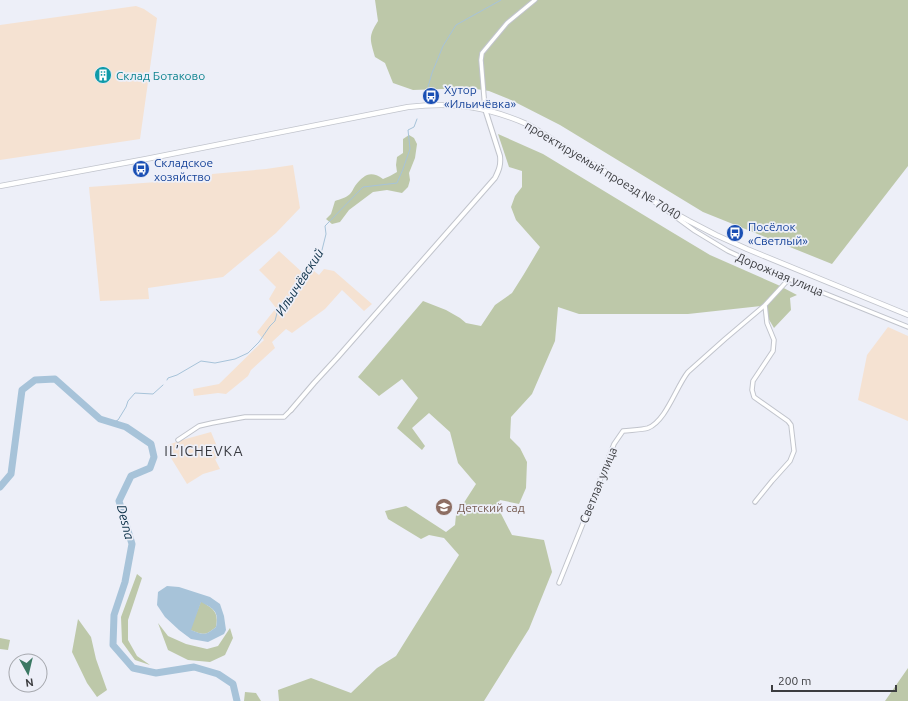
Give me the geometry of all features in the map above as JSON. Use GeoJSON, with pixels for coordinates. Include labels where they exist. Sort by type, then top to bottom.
{"type":"FeatureCollection","features":[{"type":"Feature","properties":{"kind":"main road","name":"проектируемый проезд № 7040"},"geometry":{"type":"LineString","coordinates":[[0,186],[146,159],[401,108],[431,104],[485,109],[529,125],[660,205],[716,235],[908,315]]}},
{"type":"Feature","properties":{"kind":"street"},"geometry":{"type":"LineString","coordinates":[[178,440],[199,426],[212,422],[244,417],[284,417],[495,178],[500,169],[501,162],[485,109],[481,60],[482,54],[507,23],[535,0]]}},
{"type":"Feature","properties":{"kind":"street","name":"Дорожная улица"},"geometry":{"type":"LineString","coordinates":[[660,205],[694,232],[757,265],[908,328]]}},
{"type":"Feature","properties":{"kind":"street","name":"Светлая улица"},"geometry":{"type":"LineString","coordinates":[[559,583],[614,444],[623,431],[648,428],[658,422],[683,378],[688,372],[725,338],[760,310],[789,279]]}},
{"type":"Feature","properties":{"kind":"street"},"geometry":{"type":"LineString","coordinates":[[755,502],[790,461],[794,451],[791,425],[788,421],[754,397],[752,390],[754,381],[773,351],[774,340],[767,323],[765,305]]}},
{"type":"Feature","properties":{"kind":"shaded area"},"geometry":{"type":"Polygon","coordinates":[[[136,6],[144,9],[157,18],[140,139],[0,160],[0,25],[136,6]]]}},
{"type":"Feature","properties":{"kind":"shaded area"},"geometry":{"type":"Polygon","coordinates":[[[293,165],[300,208],[276,233],[223,277],[148,288],[149,299],[100,301],[89,187],[211,178],[212,174],[293,165]]]}},
{"type":"Feature","properties":{"kind":"shaded area"},"geometry":{"type":"Polygon","coordinates":[[[279,251],[303,273],[316,252],[322,257],[314,271],[319,275],[324,269],[334,271],[372,304],[364,311],[342,290],[325,309],[292,333],[286,329],[272,342],[275,348],[251,370],[248,376],[226,394],[218,393],[194,396],[193,389],[219,384],[264,340],[257,332],[276,308],[269,299],[276,287],[259,270],[279,251]]]}},
{"type":"Feature","properties":{"kind":"shaded area"},"geometry":{"type":"Polygon","coordinates":[[[888,327],[908,336],[908,421],[858,400],[867,355],[888,327]]]}},
{"type":"Feature","properties":{"kind":"shaded area"},"geometry":{"type":"Polygon","coordinates":[[[211,432],[221,456],[215,459],[220,469],[203,474],[187,484],[171,458],[168,445],[211,432]]]}},
{"type":"Feature","properties":{"kind":"green space"},"geometry":{"type":"Polygon","coordinates":[[[375,0],[908,0],[908,166],[832,264],[703,212],[560,125],[511,100],[489,91],[470,88],[413,90],[393,83],[385,63],[375,57],[372,46],[371,35],[378,21],[375,0]]]}},
{"type":"Feature","properties":{"kind":"green space"},"geometry":{"type":"Polygon","coordinates":[[[498,134],[543,154],[710,255],[797,295],[790,298],[791,310],[774,328],[761,306],[688,314],[579,314],[558,307],[555,341],[532,394],[511,417],[510,438],[520,448],[527,462],[526,488],[519,504],[500,500],[497,506],[512,535],[544,540],[552,572],[529,629],[484,701],[279,701],[278,690],[311,678],[351,693],[377,668],[396,656],[459,555],[444,538],[429,535],[421,539],[388,519],[385,511],[406,506],[446,532],[455,525],[456,515],[476,484],[458,463],[450,432],[429,413],[412,428],[425,446],[422,450],[397,428],[418,398],[402,379],[379,396],[358,377],[423,301],[446,310],[466,323],[481,326],[495,305],[512,293],[540,247],[516,220],[511,207],[515,196],[522,187],[522,171],[509,167],[498,134]]]}},
{"type":"Feature","properties":{"kind":"green space"},"geometry":{"type":"Polygon","coordinates":[[[409,135],[414,138],[417,144],[415,158],[409,173],[410,180],[408,187],[402,193],[387,190],[373,192],[349,210],[340,222],[332,224],[326,219],[331,214],[335,201],[351,193],[358,182],[364,177],[371,174],[383,179],[397,172],[397,157],[403,153],[403,139],[409,135]]]}},
{"type":"Feature","properties":{"kind":"green space"},"geometry":{"type":"Polygon","coordinates":[[[137,574],[142,578],[128,620],[128,640],[137,656],[150,665],[135,660],[122,642],[121,617],[137,574]]]}},
{"type":"Feature","properties":{"kind":"green space"},"geometry":{"type":"Polygon","coordinates":[[[201,601],[214,611],[217,617],[216,627],[204,634],[190,630],[201,601]]]}},
{"type":"Feature","properties":{"kind":"green space"},"geometry":{"type":"Polygon","coordinates":[[[78,619],[91,637],[96,659],[107,690],[97,697],[87,683],[72,652],[78,619]]]}},
{"type":"Feature","properties":{"kind":"green space"},"geometry":{"type":"Polygon","coordinates":[[[158,623],[168,636],[186,644],[207,649],[218,646],[230,628],[233,638],[225,655],[210,662],[188,660],[168,650],[158,623]]]}},
{"type":"Feature","properties":{"kind":"green space"},"geometry":{"type":"Polygon","coordinates":[[[0,638],[10,640],[8,650],[0,649],[0,638]]]}},
{"type":"Feature","properties":{"kind":"green space"},"geometry":{"type":"Polygon","coordinates":[[[908,668],[908,701],[885,701],[908,668]]]}},
{"type":"Feature","properties":{"kind":"green space"},"geometry":{"type":"Polygon","coordinates":[[[245,692],[256,693],[261,701],[244,701],[245,692]]]}},
{"type":"Feature","properties":{"kind":"water"},"geometry":{"type":"Polygon","coordinates":[[[167,586],[179,587],[210,597],[220,604],[226,630],[224,634],[208,642],[191,639],[165,617],[157,605],[158,592],[167,586]],[[201,602],[191,630],[204,634],[216,627],[217,617],[212,609],[201,602]]]}},
{"type":"Feature","properties":{"kind":"waterway"},"geometry":{"type":"LineString","coordinates":[[428,87],[443,46],[456,25],[501,0]]}},
{"type":"Feature","properties":{"kind":"waterway","name":"Ильичёвский"},"geometry":{"type":"LineString","coordinates":[[167,380],[168,378],[177,375],[201,361],[215,363],[235,359],[248,353],[259,342],[275,321],[277,313],[283,308],[295,288],[303,280],[322,250],[326,234],[325,226],[363,187],[397,183],[410,149],[408,130],[414,127],[417,119]]}},
{"type":"Feature","properties":{"kind":"waterway","name":"Desna"},"geometry":{"type":"LineString","coordinates":[[0,487],[11,474],[22,390],[35,380],[55,379],[100,419],[126,427],[151,444],[154,457],[150,468],[131,476],[119,501],[132,544],[125,582],[114,615],[113,645],[133,668],[156,673],[194,667],[218,674],[233,684],[237,701]]}},
{"type":"Feature","properties":{"kind":"waterway"},"geometry":{"type":"LineString","coordinates":[[112,423],[118,420],[128,401],[135,393],[153,394],[163,385]]}},
{"type":"Feature","properties":{"kind":"place","name":"Склад Ботаково"},"geometry":{"type":"Point","coordinates":[103,75]}},
{"type":"Feature","properties":{"kind":"place","name":"Хутор «Ильичёвка»"},"geometry":{"type":"Point","coordinates":[431,96]}},
{"type":"Feature","properties":{"kind":"place","name":"Складское хозяйство"},"geometry":{"type":"Point","coordinates":[141,169]}},
{"type":"Feature","properties":{"kind":"place","name":"Посёлок «Светлый»"},"geometry":{"type":"Point","coordinates":[735,233]}},
{"type":"Feature","properties":{"kind":"place","name":"Детский сад"},"geometry":{"type":"Point","coordinates":[444,507]}},
{"type":"Feature","properties":{"kind":"district","name":"IL’ICHEVKA"},"geometry":{"type":"Point","coordinates":[204,451]}}]}
